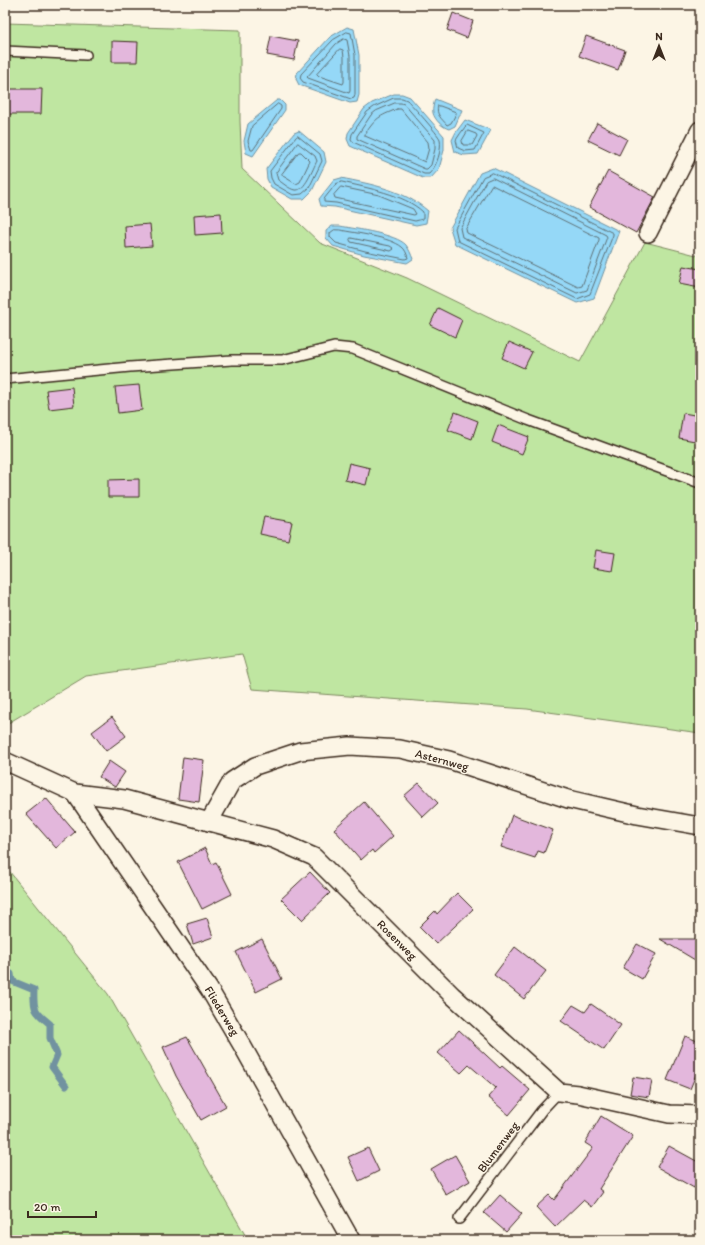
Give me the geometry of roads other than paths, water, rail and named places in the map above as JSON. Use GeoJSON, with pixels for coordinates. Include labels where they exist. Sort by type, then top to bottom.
{"type":"FeatureCollection","features":[{"type":"Feature","properties":{"kind":"street"},"geometry":{"type":"LineString","coordinates":[[648,233],[700,130]]}},
{"type":"Feature","properties":{"kind":"street","name":"Asternweg"},"geometry":{"type":"LineString","coordinates":[[209,822],[232,781],[255,766],[300,751],[350,746],[400,749],[449,760],[568,799],[637,815],[700,826]]}},
{"type":"Feature","properties":{"kind":"street"},"geometry":{"type":"LineString","coordinates":[[5,761],[75,793]]}},
{"type":"Feature","properties":{"kind":"street","name":"Rosenweg"},"geometry":{"type":"LineString","coordinates":[[75,793],[124,799],[273,839],[314,857],[452,995],[560,1092]]}},
{"type":"Feature","properties":{"kind":"street","name":"Fliederweg"},"geometry":{"type":"LineString","coordinates":[[75,793],[209,989],[351,1240]]}},
{"type":"Feature","properties":{"kind":"street"},"geometry":{"type":"LineString","coordinates":[[560,1092],[578,1094],[669,1114],[700,1115]]}},
{"type":"Feature","properties":{"kind":"lane"},"geometry":{"type":"LineString","coordinates":[[5,51],[86,55]]}},
{"type":"Feature","properties":{"kind":"lane"},"geometry":{"type":"LineString","coordinates":[[5,379],[130,367],[232,360],[282,360],[334,347],[354,349],[528,420],[700,484]]}},
{"type":"Feature","properties":{"kind":"lane","name":"Blumenweg"},"geometry":{"type":"LineString","coordinates":[[459,1219],[542,1110],[560,1092]]}},
{"type":"Feature","properties":{"kind":"water"},"geometry":{"type":"Polygon","coordinates":[[[347,27],[354,29],[359,55],[359,95],[357,102],[350,103],[299,85],[296,79],[297,73],[330,37],[347,27]]]}},
{"type":"Feature","properties":{"kind":"water"},"geometry":{"type":"Polygon","coordinates":[[[394,94],[402,94],[410,97],[444,136],[444,150],[439,169],[431,178],[423,178],[350,146],[347,139],[348,133],[364,109],[372,103],[394,94]]]}},
{"type":"Feature","properties":{"kind":"water"},"geometry":{"type":"Polygon","coordinates":[[[435,99],[462,110],[455,126],[449,129],[437,121],[433,111],[435,99]]]}},
{"type":"Feature","properties":{"kind":"water"},"geometry":{"type":"Polygon","coordinates":[[[277,100],[280,100],[285,105],[285,110],[253,156],[246,153],[244,141],[248,124],[277,100]]]}},
{"type":"Feature","properties":{"kind":"water"},"geometry":{"type":"Polygon","coordinates":[[[465,120],[491,130],[478,154],[464,155],[455,152],[452,140],[465,120]]]}},
{"type":"Feature","properties":{"kind":"water"},"geometry":{"type":"Polygon","coordinates":[[[299,131],[324,152],[326,162],[312,191],[304,199],[292,199],[271,187],[267,179],[266,169],[294,133],[299,131]]]}},
{"type":"Feature","properties":{"kind":"water"},"geometry":{"type":"Polygon","coordinates":[[[493,168],[619,231],[594,298],[577,303],[455,244],[450,228],[480,173],[493,168]]]}},
{"type":"Feature","properties":{"kind":"water"},"geometry":{"type":"Polygon","coordinates":[[[341,178],[387,189],[408,198],[428,211],[426,223],[416,225],[335,207],[321,206],[319,199],[334,180],[341,178]]]}},
{"type":"Feature","properties":{"kind":"water"},"geometry":{"type":"Polygon","coordinates":[[[332,226],[365,230],[394,238],[406,245],[413,259],[407,263],[364,255],[333,246],[326,238],[326,231],[332,226]]]}},
{"type":"Feature","properties":{"kind":"waterway"},"geometry":{"type":"LineString","coordinates":[[5,971],[11,974],[12,981],[34,990],[36,1010],[50,1024],[50,1038],[57,1055],[52,1067],[66,1086]]}}]}
